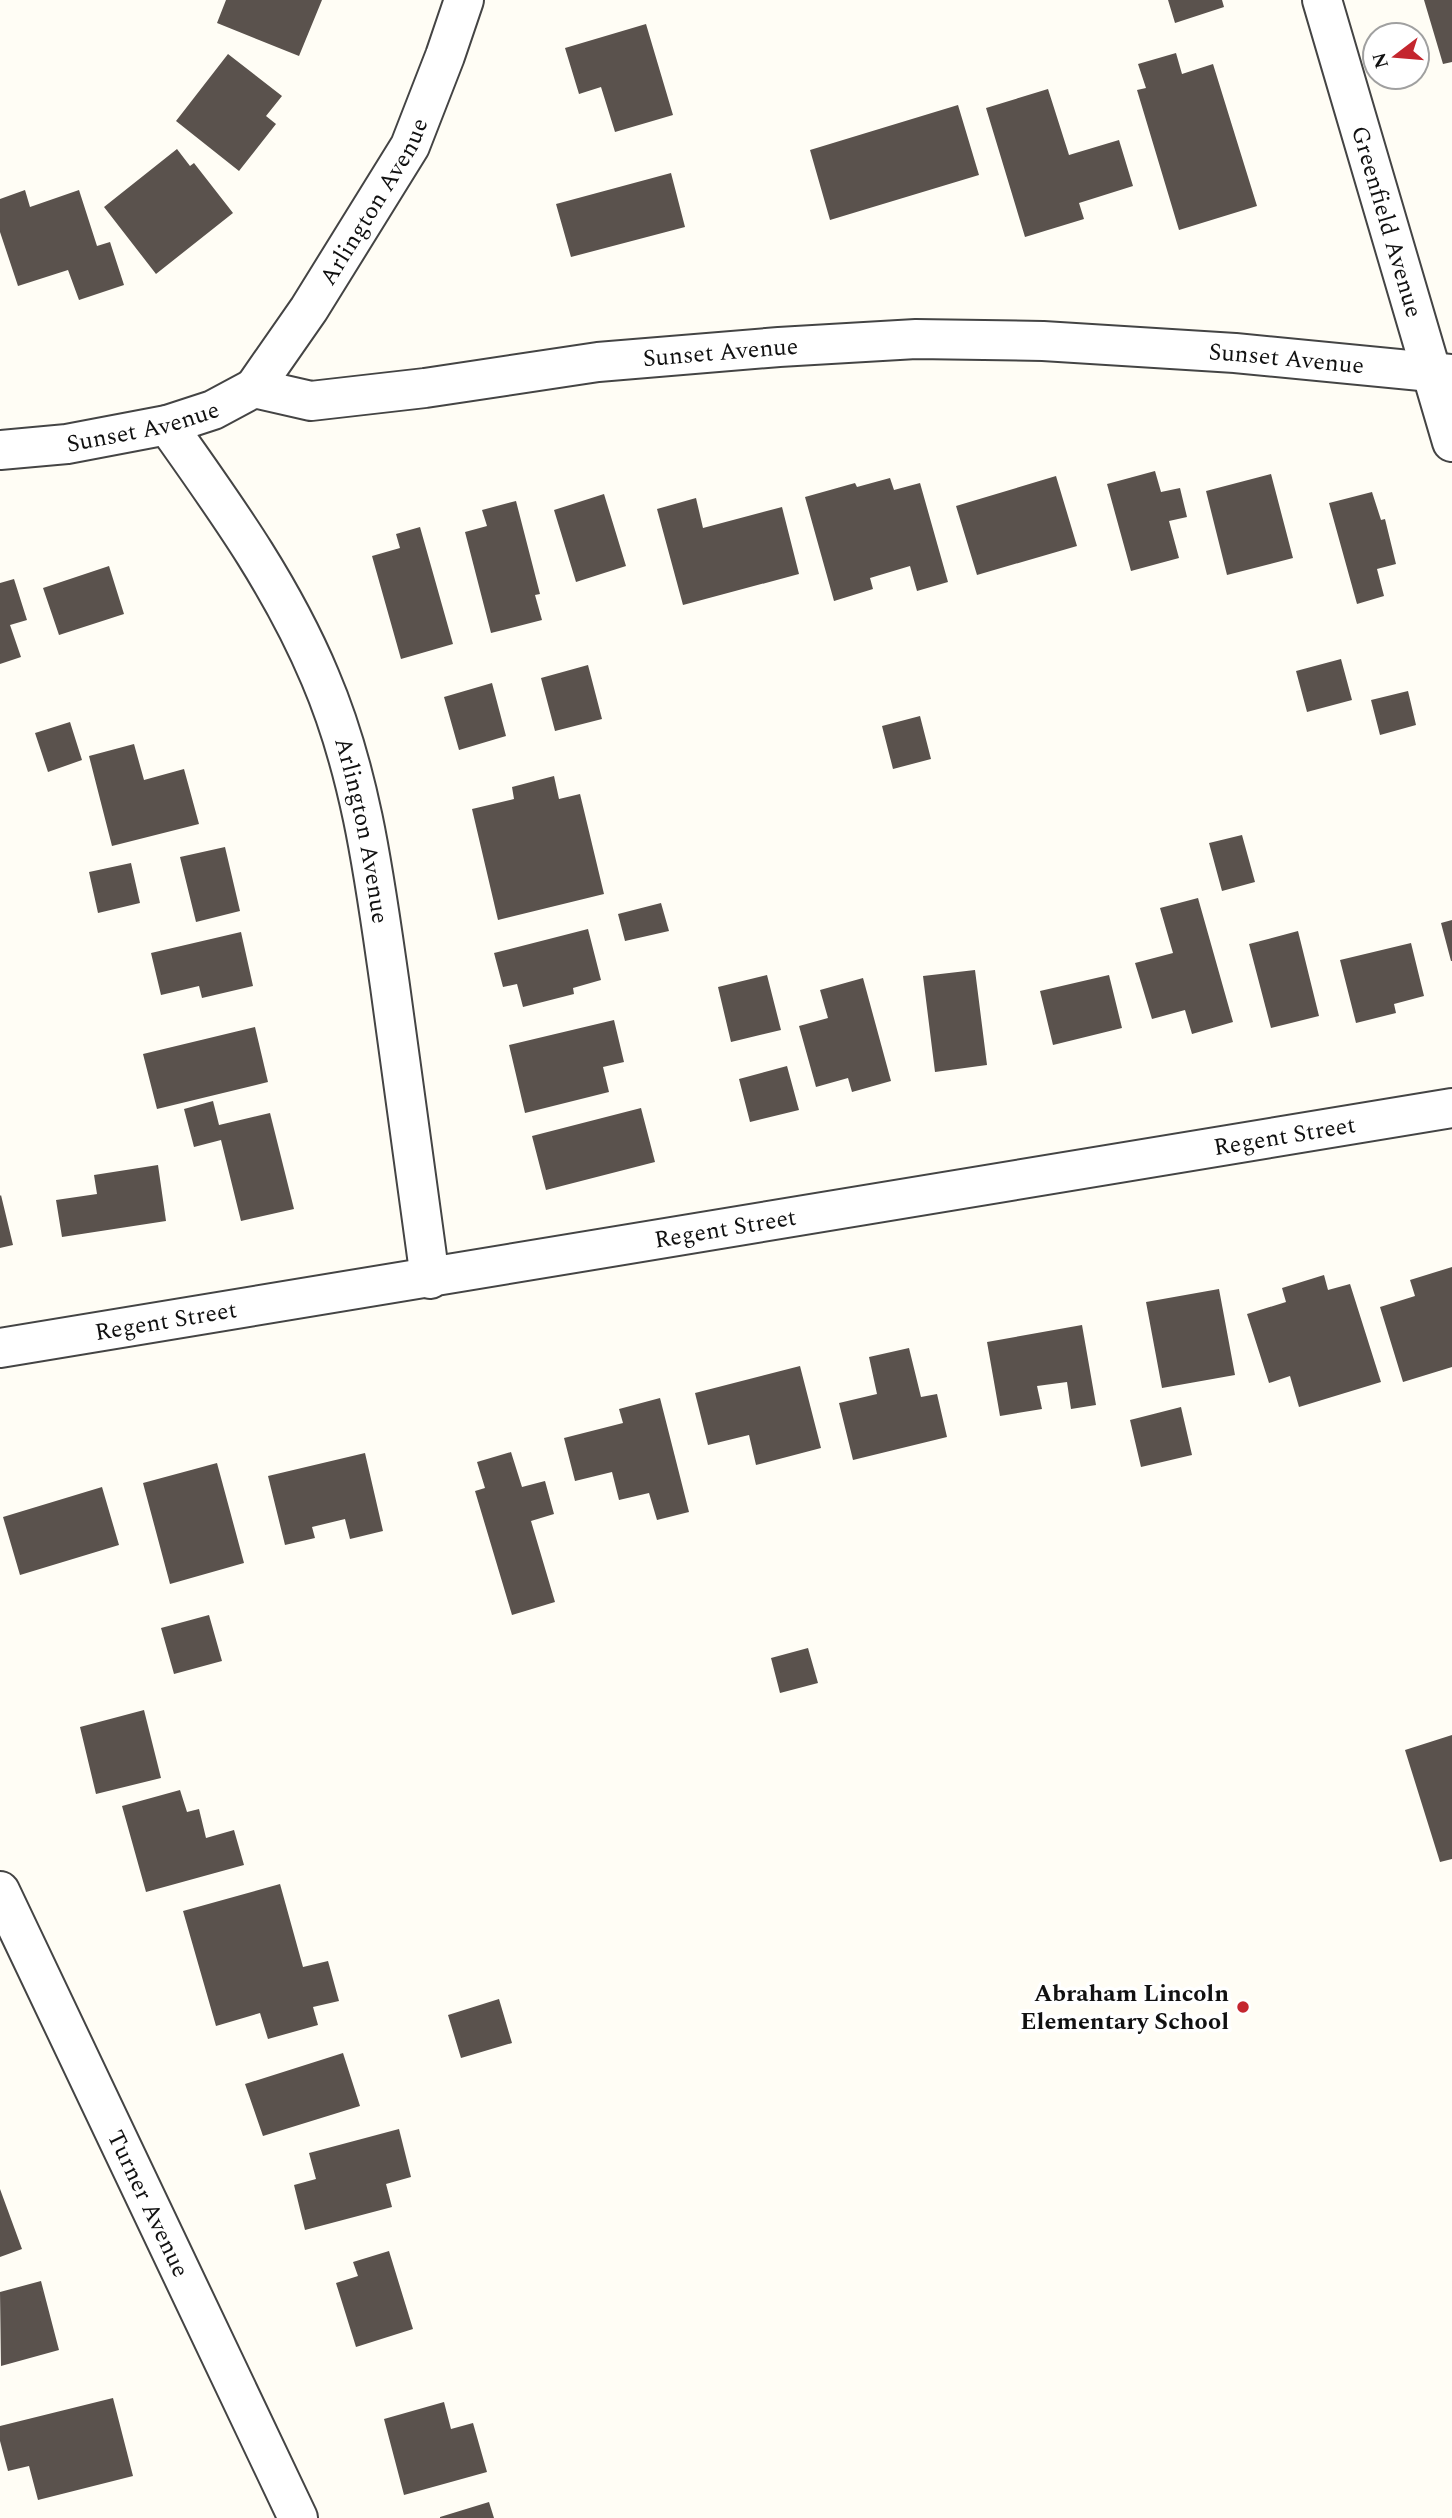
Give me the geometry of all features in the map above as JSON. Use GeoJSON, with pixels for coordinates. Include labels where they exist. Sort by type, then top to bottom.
{"type":"FeatureCollection","features":[{"type":"Feature","properties":{"kind":"street","name":"Arlington Avenue"},"geometry":{"type":"LineString","coordinates":[[254,388],[309,309],[410,146],[464,0]]}},
{"type":"Feature","properties":{"kind":"street","name":"Greenfield Avenue"},"geometry":{"type":"LineString","coordinates":[[1322,0],[1442,373],[1452,442]]}},
{"type":"Feature","properties":{"kind":"street","name":"Sunset Avenue"},"geometry":{"type":"LineString","coordinates":[[0,450],[67,444],[167,425],[213,410],[254,388],[311,401],[425,388],[598,362],[916,339],[1044,341],[1235,353],[1442,373]]}},
{"type":"Feature","properties":{"kind":"street","name":"Arlington Avenue"},"geometry":{"type":"LineString","coordinates":[[167,425],[246,537],[298,628],[322,680],[353,774],[378,901],[430,1279]]}},
{"type":"Feature","properties":{"kind":"street","name":"Regent Street"},"geometry":{"type":"LineString","coordinates":[[0,1348],[1452,1108]]}},
{"type":"Feature","properties":{"kind":"street","name":"Turner Avenue"},"geometry":{"type":"LineString","coordinates":[[0,1891],[298,2518]]}},
{"type":"Feature","properties":{"kind":"building"},"geometry":{"type":"Polygon","coordinates":[[[226,0],[322,0],[299,56],[217,23],[226,0]]]}},
{"type":"Feature","properties":{"kind":"building"},"geometry":{"type":"Polygon","coordinates":[[[1168,0],[1222,0],[1224,7],[1175,23],[1168,0]]]}},
{"type":"Feature","properties":{"kind":"building"},"geometry":{"type":"Polygon","coordinates":[[[1424,0],[1452,0],[1452,62],[1443,64],[1424,0]]]}},
{"type":"Feature","properties":{"kind":"building"},"geometry":{"type":"Polygon","coordinates":[[[646,24],[673,115],[615,132],[601,87],[579,94],[565,48],[646,24]]]}},
{"type":"Feature","properties":{"kind":"building"},"geometry":{"type":"Polygon","coordinates":[[[1176,53],[1182,74],[1213,64],[1257,206],[1179,230],[1137,90],[1146,88],[1138,64],[1176,53]]]}},
{"type":"Feature","properties":{"kind":"building"},"geometry":{"type":"Polygon","coordinates":[[[228,54],[282,96],[266,116],[276,124],[239,171],[176,121],[228,54]]]}},
{"type":"Feature","properties":{"kind":"building"},"geometry":{"type":"Polygon","coordinates":[[[1048,89],[1069,155],[1119,140],[1133,186],[1079,203],[1084,219],[1025,237],[986,108],[1048,89]]]}},
{"type":"Feature","properties":{"kind":"building"},"geometry":{"type":"Polygon","coordinates":[[[958,105],[979,175],[830,220],[810,150],[958,105]]]}},
{"type":"Feature","properties":{"kind":"building"},"geometry":{"type":"Polygon","coordinates":[[[177,149],[190,166],[194,163],[233,213],[156,274],[104,207],[177,149]]]}},
{"type":"Feature","properties":{"kind":"building"},"geometry":{"type":"Polygon","coordinates":[[[671,173],[685,227],[571,257],[556,204],[671,173]]]}},
{"type":"Feature","properties":{"kind":"building"},"geometry":{"type":"Polygon","coordinates":[[[25,190],[30,207],[79,190],[97,246],[110,242],[124,285],[79,300],[68,270],[18,286],[0,232],[0,199],[25,190]]]}},
{"type":"Feature","properties":{"kind":"building"},"geometry":{"type":"Polygon","coordinates":[[[1155,471],[1161,492],[1180,488],[1187,517],[1169,521],[1179,558],[1131,571],[1107,484],[1155,471]]]}},
{"type":"Feature","properties":{"kind":"building"},"geometry":{"type":"Polygon","coordinates":[[[1271,474],[1293,558],[1227,575],[1206,491],[1271,474]]]}},
{"type":"Feature","properties":{"kind":"building"},"geometry":{"type":"Polygon","coordinates":[[[1056,476],[1077,546],[977,575],[956,506],[1056,476]]]}},
{"type":"Feature","properties":{"kind":"building"},"geometry":{"type":"Polygon","coordinates":[[[890,478],[894,490],[920,483],[948,582],[917,591],[910,566],[870,578],[873,589],[834,601],[805,497],[855,483],[857,487],[890,478]]]}},
{"type":"Feature","properties":{"kind":"building"},"geometry":{"type":"Polygon","coordinates":[[[1372,492],[1381,520],[1385,519],[1396,564],[1377,569],[1384,596],[1357,604],[1329,503],[1372,492]]]}},
{"type":"Feature","properties":{"kind":"building"},"geometry":{"type":"Polygon","coordinates":[[[604,494],[626,566],[576,582],[554,510],[604,494]]]}},
{"type":"Feature","properties":{"kind":"building"},"geometry":{"type":"Polygon","coordinates":[[[696,498],[703,528],[782,507],[799,574],[683,605],[657,509],[696,498]]]}},
{"type":"Feature","properties":{"kind":"building"},"geometry":{"type":"Polygon","coordinates":[[[516,501],[540,594],[535,595],[542,620],[491,633],[465,532],[487,526],[482,510],[516,501]]]}},
{"type":"Feature","properties":{"kind":"building"},"geometry":{"type":"Polygon","coordinates":[[[420,527],[453,644],[401,659],[372,556],[400,548],[396,534],[420,527]]]}},
{"type":"Feature","properties":{"kind":"building"},"geometry":{"type":"Polygon","coordinates":[[[109,566],[124,614],[59,635],[43,588],[109,566]]]}},
{"type":"Feature","properties":{"kind":"building"},"geometry":{"type":"Polygon","coordinates":[[[14,579],[27,620],[10,625],[21,657],[0,664],[0,583],[14,579]]]}},
{"type":"Feature","properties":{"kind":"building"},"geometry":{"type":"Polygon","coordinates":[[[1341,659],[1352,700],[1307,712],[1296,671],[1341,659]]]}},
{"type":"Feature","properties":{"kind":"building"},"geometry":{"type":"Polygon","coordinates":[[[588,665],[602,719],[555,731],[541,678],[588,665]]]}},
{"type":"Feature","properties":{"kind":"building"},"geometry":{"type":"Polygon","coordinates":[[[492,683],[506,736],[459,750],[444,697],[492,683]]]}},
{"type":"Feature","properties":{"kind":"building"},"geometry":{"type":"Polygon","coordinates":[[[1408,691],[1416,725],[1380,735],[1371,700],[1408,691]]]}},
{"type":"Feature","properties":{"kind":"building"},"geometry":{"type":"Polygon","coordinates":[[[920,716],[931,759],[893,769],[882,726],[920,716]]]}},
{"type":"Feature","properties":{"kind":"building"},"geometry":{"type":"Polygon","coordinates":[[[70,722],[82,760],[48,772],[35,733],[70,722]]]}},
{"type":"Feature","properties":{"kind":"building"},"geometry":{"type":"Polygon","coordinates":[[[134,744],[144,780],[184,769],[199,824],[112,846],[89,756],[134,744]]]}},
{"type":"Feature","properties":{"kind":"building"},"geometry":{"type":"Polygon","coordinates":[[[554,776],[559,799],[580,794],[604,894],[498,920],[472,809],[514,799],[512,787],[554,776]]]}},
{"type":"Feature","properties":{"kind":"building"},"geometry":{"type":"Polygon","coordinates":[[[1242,835],[1255,882],[1222,891],[1209,843],[1242,835]]]}},
{"type":"Feature","properties":{"kind":"building"},"geometry":{"type":"Polygon","coordinates":[[[225,847],[240,911],[196,922],[180,857],[225,847]]]}},
{"type":"Feature","properties":{"kind":"building"},"geometry":{"type":"Polygon","coordinates":[[[131,863],[140,903],[98,913],[89,872],[131,863]]]}},
{"type":"Feature","properties":{"kind":"building"},"geometry":{"type":"Polygon","coordinates":[[[1198,898],[1233,1022],[1192,1034],[1185,1010],[1152,1019],[1135,963],[1173,953],[1160,908],[1198,898]]]}},
{"type":"Feature","properties":{"kind":"building"},"geometry":{"type":"Polygon","coordinates":[[[661,903],[669,931],[625,941],[618,914],[661,903]]]}},
{"type":"Feature","properties":{"kind":"building"},"geometry":{"type":"Polygon","coordinates":[[[1452,920],[1452,961],[1451,961],[1441,923],[1452,920]]]}},
{"type":"Feature","properties":{"kind":"building"},"geometry":{"type":"Polygon","coordinates":[[[588,929],[601,980],[573,988],[574,994],[523,1007],[517,984],[503,987],[494,953],[588,929]]]}},
{"type":"Feature","properties":{"kind":"building"},"geometry":{"type":"Polygon","coordinates":[[[1298,931],[1319,1016],[1271,1028],[1249,944],[1298,931]]]}},
{"type":"Feature","properties":{"kind":"building"},"geometry":{"type":"Polygon","coordinates":[[[241,932],[253,986],[202,998],[199,986],[161,995],[151,953],[241,932]]]}},
{"type":"Feature","properties":{"kind":"building"},"geometry":{"type":"Polygon","coordinates":[[[1411,943],[1424,996],[1394,1004],[1396,1013],[1356,1023],[1340,960],[1411,943]]]}},
{"type":"Feature","properties":{"kind":"building"},"geometry":{"type":"Polygon","coordinates":[[[975,970],[987,1065],[935,1072],[923,976],[975,970]]]}},
{"type":"Feature","properties":{"kind":"building"},"geometry":{"type":"Polygon","coordinates":[[[767,975],[781,1030],[731,1042],[718,987],[767,975]]]}},
{"type":"Feature","properties":{"kind":"building"},"geometry":{"type":"Polygon","coordinates":[[[1109,975],[1122,1028],[1053,1045],[1040,991],[1109,975]]]}},
{"type":"Feature","properties":{"kind":"building"},"geometry":{"type":"Polygon","coordinates":[[[863,978],[891,1081],[852,1092],[848,1078],[816,1087],[799,1026],[828,1018],[820,990],[863,978]]]}},
{"type":"Feature","properties":{"kind":"building"},"geometry":{"type":"Polygon","coordinates":[[[614,1020],[624,1062],[603,1067],[609,1092],[525,1113],[509,1045],[614,1020]]]}},
{"type":"Feature","properties":{"kind":"building"},"geometry":{"type":"Polygon","coordinates":[[[255,1027],[268,1082],[157,1109],[143,1054],[255,1027]]]}},
{"type":"Feature","properties":{"kind":"building"},"geometry":{"type":"Polygon","coordinates":[[[787,1066],[799,1110],[750,1122],[739,1079],[787,1066]]]}},
{"type":"Feature","properties":{"kind":"building"},"geometry":{"type":"Polygon","coordinates":[[[213,1101],[219,1125],[270,1113],[294,1209],[241,1221],[221,1140],[194,1147],[184,1109],[213,1101]]]}},
{"type":"Feature","properties":{"kind":"building"},"geometry":{"type":"Polygon","coordinates":[[[641,1108],[655,1162],[546,1190],[532,1136],[641,1108]]]}},
{"type":"Feature","properties":{"kind":"building"},"geometry":{"type":"Polygon","coordinates":[[[158,1165],[166,1221],[62,1237],[56,1200],[97,1194],[94,1175],[158,1165]]]}},
{"type":"Feature","properties":{"kind":"building"},"geometry":{"type":"Polygon","coordinates":[[[0,1196],[13,1245],[0,1248],[0,1196]]]}},
{"type":"Feature","properties":{"kind":"building"},"geometry":{"type":"Polygon","coordinates":[[[1452,1267],[1452,1367],[1403,1382],[1380,1307],[1415,1296],[1410,1280],[1452,1267]]]}},
{"type":"Feature","properties":{"kind":"building"},"geometry":{"type":"Polygon","coordinates":[[[1324,1275],[1328,1290],[1350,1284],[1381,1382],[1299,1407],[1290,1376],[1269,1383],[1247,1314],[1286,1302],[1282,1288],[1324,1275]]]}},
{"type":"Feature","properties":{"kind":"building"},"geometry":{"type":"Polygon","coordinates":[[[1219,1289],[1235,1375],[1162,1388],[1146,1302],[1219,1289]]]}},
{"type":"Feature","properties":{"kind":"building"},"geometry":{"type":"Polygon","coordinates":[[[1082,1325],[1096,1405],[1071,1409],[1067,1382],[1037,1386],[1042,1409],[1000,1416],[987,1342],[1082,1325]]]}},
{"type":"Feature","properties":{"kind":"building"},"geometry":{"type":"Polygon","coordinates":[[[909,1348],[921,1397],[937,1394],[947,1437],[853,1460],[839,1403],[877,1394],[869,1357],[909,1348]]]}},
{"type":"Feature","properties":{"kind":"building"},"geometry":{"type":"Polygon","coordinates":[[[800,1366],[821,1448],[756,1465],[749,1435],[708,1445],[695,1393],[800,1366]]]}},
{"type":"Feature","properties":{"kind":"building"},"geometry":{"type":"Polygon","coordinates":[[[660,1398],[689,1512],[657,1520],[649,1493],[619,1500],[612,1472],[575,1481],[564,1438],[623,1423],[619,1409],[660,1398]]]}},
{"type":"Feature","properties":{"kind":"building"},"geometry":{"type":"Polygon","coordinates":[[[1181,1407],[1192,1455],[1141,1467],[1130,1420],[1181,1407]]]}},
{"type":"Feature","properties":{"kind":"building"},"geometry":{"type":"Polygon","coordinates":[[[511,1452],[522,1487],[545,1481],[554,1514],[531,1521],[555,1602],[512,1615],[475,1491],[485,1488],[477,1462],[511,1452]]]}},
{"type":"Feature","properties":{"kind":"building"},"geometry":{"type":"Polygon","coordinates":[[[365,1453],[383,1531],[350,1539],[345,1519],[312,1527],[315,1538],[285,1545],[268,1476],[365,1453]]]}},
{"type":"Feature","properties":{"kind":"building"},"geometry":{"type":"Polygon","coordinates":[[[217,1463],[244,1563],[170,1584],[143,1483],[217,1463]]]}},
{"type":"Feature","properties":{"kind":"building"},"geometry":{"type":"Polygon","coordinates":[[[102,1487],[119,1545],[20,1575],[3,1517],[102,1487]]]}},
{"type":"Feature","properties":{"kind":"building"},"geometry":{"type":"Polygon","coordinates":[[[209,1615],[222,1661],[174,1674],[161,1628],[209,1615]]]}},
{"type":"Feature","properties":{"kind":"building"},"geometry":{"type":"Polygon","coordinates":[[[808,1648],[818,1683],[780,1693],[771,1658],[808,1648]]]}},
{"type":"Feature","properties":{"kind":"building"},"geometry":{"type":"Polygon","coordinates":[[[144,1710],[161,1778],[96,1794],[80,1727],[144,1710]]]}},
{"type":"Feature","properties":{"kind":"building"},"geometry":{"type":"Polygon","coordinates":[[[1452,1735],[1452,1859],[1440,1862],[1405,1750],[1452,1735]]]}},
{"type":"Feature","properties":{"kind":"building"},"geometry":{"type":"Polygon","coordinates":[[[180,1790],[187,1812],[199,1809],[206,1838],[234,1830],[244,1865],[146,1892],[122,1806],[180,1790]]]}},
{"type":"Feature","properties":{"kind":"building"},"geometry":{"type":"Polygon","coordinates":[[[280,1884],[303,1967],[328,1961],[339,2001],[313,2007],[318,2025],[268,2039],[260,2013],[216,2026],[183,1911],[280,1884]]]}},
{"type":"Feature","properties":{"kind":"building"},"geometry":{"type":"Polygon","coordinates":[[[499,1999],[512,2043],[461,2058],[448,2015],[499,1999]]]}},
{"type":"Feature","properties":{"kind":"building"},"geometry":{"type":"Polygon","coordinates":[[[343,2053],[360,2106],[263,2136],[245,2084],[343,2053]]]}},
{"type":"Feature","properties":{"kind":"building"},"geometry":{"type":"Polygon","coordinates":[[[399,2129],[411,2177],[386,2184],[392,2207],[305,2230],[294,2185],[316,2179],[309,2153],[399,2129]]]}},
{"type":"Feature","properties":{"kind":"building"},"geometry":{"type":"Polygon","coordinates":[[[0,2189],[22,2249],[0,2257],[0,2189]]]}},
{"type":"Feature","properties":{"kind":"building"},"geometry":{"type":"Polygon","coordinates":[[[389,2251],[413,2329],[356,2347],[336,2283],[358,2276],[353,2262],[389,2251]]]}},
{"type":"Feature","properties":{"kind":"building"},"geometry":{"type":"Polygon","coordinates":[[[41,2281],[59,2350],[1,2366],[0,2292],[41,2281]]]}},
{"type":"Feature","properties":{"kind":"building"},"geometry":{"type":"Polygon","coordinates":[[[113,2398],[133,2476],[38,2500],[29,2466],[8,2471],[0,2441],[0,2426],[113,2398]]]}},
{"type":"Feature","properties":{"kind":"building"},"geometry":{"type":"Polygon","coordinates":[[[444,2402],[451,2429],[473,2423],[487,2472],[404,2495],[384,2419],[444,2402]]]}},
{"type":"Feature","properties":{"kind":"building"},"geometry":{"type":"Polygon","coordinates":[[[489,2502],[494,2518],[440,2518],[440,2517],[489,2502]]]}},
{"type":"Feature","properties":{"kind":"place","name":"Abraham Lincoln Elementary School"},"geometry":{"type":"Point","coordinates":[1243,2007]}}]}
